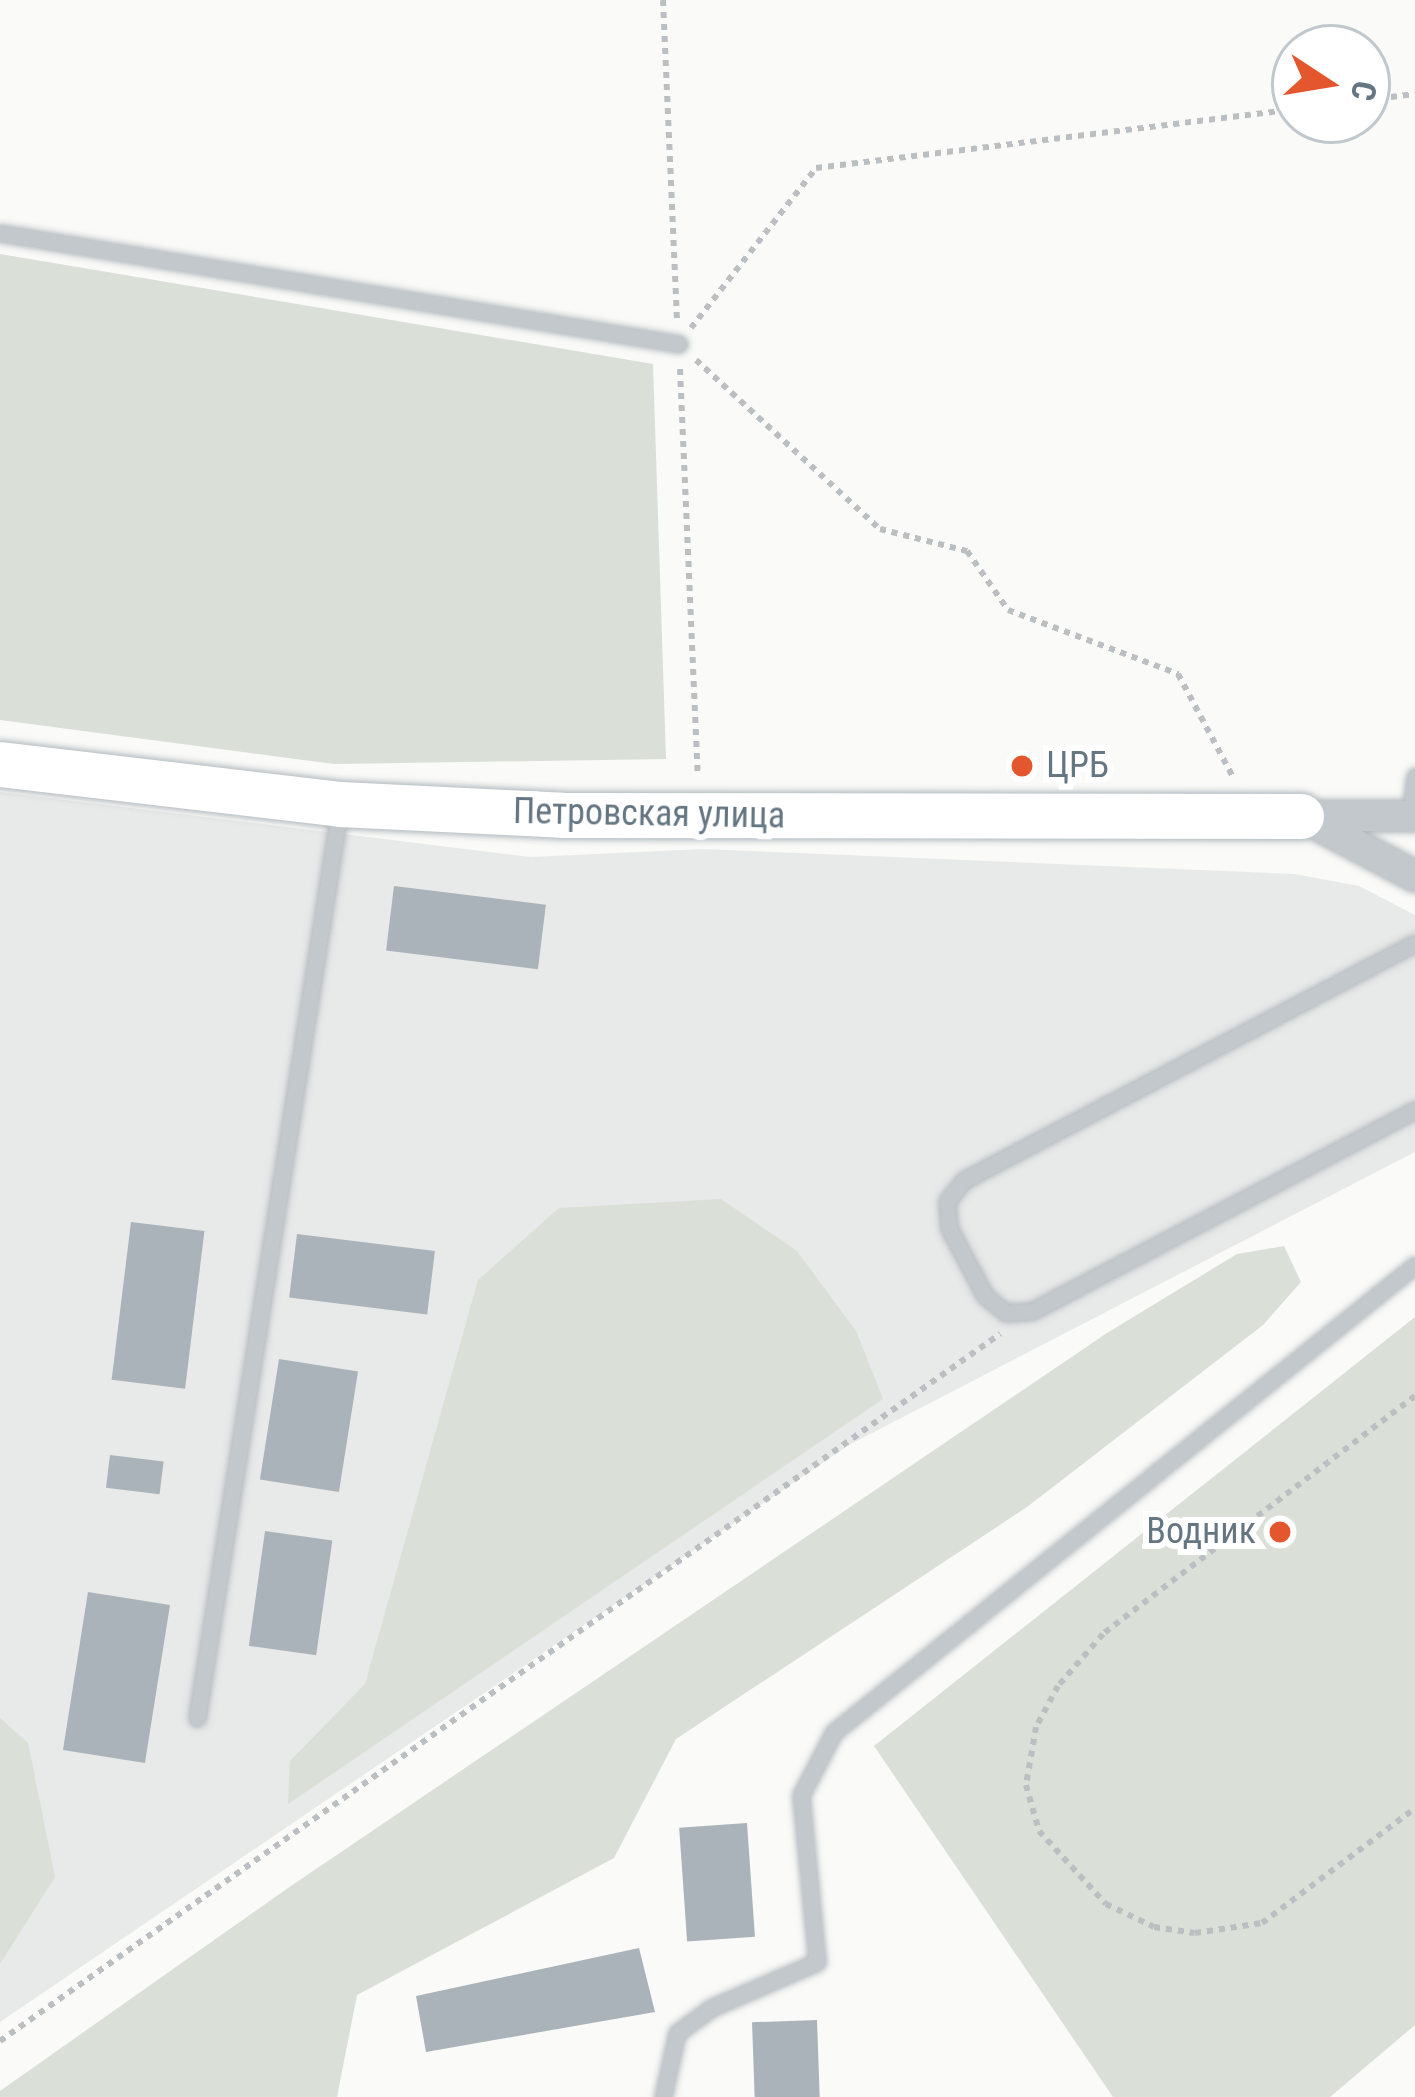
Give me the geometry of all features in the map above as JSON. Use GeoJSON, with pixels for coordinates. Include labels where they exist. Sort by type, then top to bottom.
{"type":"FeatureCollection","features":[{"type":"Feature","properties":{"kind":"street","name":"Петровская улица"},"geometry":{"type":"LineString","coordinates":[[0,764],[340,804],[700,817],[1301,816]]}},
{"type":"Feature","properties":{"kind":"street"},"geometry":{"type":"LineString","coordinates":[[1301,816],[1412,816]]}},
{"type":"Feature","properties":{"kind":"street"},"geometry":{"type":"LineString","coordinates":[[1301,816],[1415,876]]}},
{"type":"Feature","properties":{"kind":"lane"},"geometry":{"type":"LineString","coordinates":[[0,233],[679,344]]}},
{"type":"Feature","properties":{"kind":"lane"},"geometry":{"type":"LineString","coordinates":[[1412,816],[1415,776]]}},
{"type":"Feature","properties":{"kind":"lane"},"geometry":{"type":"LineString","coordinates":[[197,1718],[340,804]]}},
{"type":"Feature","properties":{"kind":"lane"},"geometry":{"type":"LineString","coordinates":[[1415,943],[964,1180],[947,1201],[949,1228],[985,1296],[1006,1313],[1032,1311],[1415,1110]]}},
{"type":"Feature","properties":{"kind":"lane"},"geometry":{"type":"LineString","coordinates":[[663,2097],[677,2033],[711,2008],[817,1962],[801,1796],[834,1732],[1415,1265]]}},
{"type":"Feature","properties":{"kind":"path"},"geometry":{"type":"LineString","coordinates":[[663,0],[700,817]]}},
{"type":"Feature","properties":{"kind":"path"},"geometry":{"type":"LineString","coordinates":[[679,344],[816,167],[1271,112]]}},
{"type":"Feature","properties":{"kind":"path"},"geometry":{"type":"LineString","coordinates":[[679,344],[880,529],[967,551],[1008,610],[1178,674],[1238,786]]}},
{"type":"Feature","properties":{"kind":"path"},"geometry":{"type":"LineString","coordinates":[[0,2041],[1032,1311]]}},
{"type":"Feature","properties":{"kind":"path"},"geometry":{"type":"LineString","coordinates":[[1415,1396],[1103,1634],[1058,1686],[1036,1727],[1026,1785],[1039,1831],[1106,1904],[1154,1927],[1195,1933],[1262,1923],[1415,1808]]}},
{"type":"Feature","properties":{"kind":"shaded area"},"geometry":{"type":"Polygon","coordinates":[[[0,254],[653,364],[666,759],[334,764],[0,720],[0,254]]]}},
{"type":"Feature","properties":{"kind":"shaded area"},"geometry":{"type":"Polygon","coordinates":[[[0,792],[531,857],[702,849],[1295,874],[1359,886],[1415,915],[1415,1152],[849,1445],[0,2022],[0,792]]]}},
{"type":"Feature","properties":{"kind":"shaded area"},"geometry":{"type":"Polygon","coordinates":[[[721,1199],[797,1251],[856,1331],[883,1399],[288,1804],[290,1761],[365,1684],[478,1280],[559,1208],[721,1199]]]}},
{"type":"Feature","properties":{"kind":"shaded area"},"geometry":{"type":"Polygon","coordinates":[[[1284,1246],[1301,1282],[1263,1325],[1027,1507],[676,1739],[614,1858],[357,1995],[337,2097],[0,2097],[0,2091],[288,1888],[1107,1333],[1237,1254],[1284,1246]]]}},
{"type":"Feature","properties":{"kind":"shaded area","name":"Водник"},"geometry":{"type":"Polygon","coordinates":[[[1415,1317],[1415,2025],[1330,2097],[1113,2097],[874,1746],[1415,1317]]]}},
{"type":"Feature","properties":{"kind":"shaded area"},"geometry":{"type":"Polygon","coordinates":[[[0,1718],[28,1743],[55,1877],[0,1964],[0,1718]]]}},
{"type":"Feature","properties":{"kind":"building"},"geometry":{"type":"Polygon","coordinates":[[[394,886],[546,905],[538,969],[386,951],[394,886]]]}},
{"type":"Feature","properties":{"kind":"building"},"geometry":{"type":"Polygon","coordinates":[[[131,1222],[204,1231],[185,1389],[112,1380],[131,1222]]]}},
{"type":"Feature","properties":{"kind":"building"},"geometry":{"type":"Polygon","coordinates":[[[297,1234],[435,1251],[427,1314],[289,1298],[297,1234]]]}},
{"type":"Feature","properties":{"kind":"building"},"geometry":{"type":"Polygon","coordinates":[[[279,1359],[358,1372],[339,1492],[260,1479],[279,1359]]]}},
{"type":"Feature","properties":{"kind":"building"},"geometry":{"type":"Polygon","coordinates":[[[110,1455],[164,1462],[160,1494],[106,1488],[110,1455]]]}},
{"type":"Feature","properties":{"kind":"building"},"geometry":{"type":"Polygon","coordinates":[[[265,1531],[332,1540],[316,1655],[249,1646],[265,1531]]]}},
{"type":"Feature","properties":{"kind":"building"},"geometry":{"type":"Polygon","coordinates":[[[88,1592],[170,1605],[145,1763],[63,1750],[88,1592]]]}},
{"type":"Feature","properties":{"kind":"building"},"geometry":{"type":"Polygon","coordinates":[[[747,1823],[755,1937],[687,1941],[679,1828],[747,1823]]]}},
{"type":"Feature","properties":{"kind":"building"},"geometry":{"type":"Polygon","coordinates":[[[639,1948],[655,2012],[426,2052],[416,1996],[639,1948]]]}},
{"type":"Feature","properties":{"kind":"building"},"geometry":{"type":"Polygon","coordinates":[[[817,2020],[820,2097],[755,2097],[752,2022],[817,2020]]]}},
{"type":"Feature","properties":{"kind":"place","name":"ЦРБ"},"geometry":{"type":"Point","coordinates":[1022,766]}},
{"type":"Feature","properties":{"kind":"place","name":"Водник"},"geometry":{"type":"Point","coordinates":[1280,1532]}}]}
